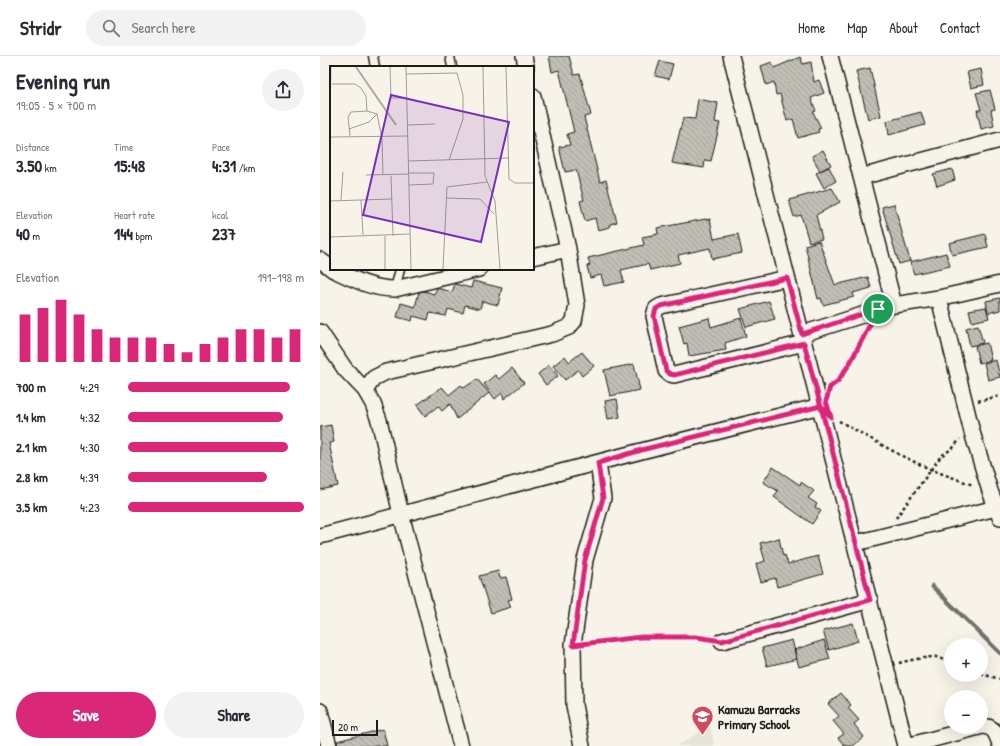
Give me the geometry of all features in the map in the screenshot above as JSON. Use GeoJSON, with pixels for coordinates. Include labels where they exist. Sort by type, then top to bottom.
{"type":"FeatureCollection","features":[{"type":"Feature","properties":{"kind":"street"},"geometry":{"type":"LineString","coordinates":[[524,56],[526,66]]}},
{"type":"Feature","properties":{"kind":"street"},"geometry":{"type":"LineString","coordinates":[[731,56],[803,339],[824,400],[885,668],[907,746],[953,734]]}},
{"type":"Feature","properties":{"kind":"street"},"geometry":{"type":"LineString","coordinates":[[830,56],[894,305]]}},
{"type":"Feature","properties":{"kind":"street"},"geometry":{"type":"LineString","coordinates":[[364,390],[374,378],[386,372],[552,334],[569,327],[574,321],[577,305],[568,249],[534,100]]}},
{"type":"Feature","properties":{"kind":"street"},"geometry":{"type":"LineString","coordinates":[[861,177],[1000,140]]}},
{"type":"Feature","properties":{"kind":"street"},"geometry":{"type":"LineString","coordinates":[[534,257],[568,249]]}},
{"type":"Feature","properties":{"kind":"street"},"geometry":{"type":"LineString","coordinates":[[320,260],[330,267]]}},
{"type":"Feature","properties":{"kind":"street"},"geometry":{"type":"LineString","coordinates":[[336,270],[362,283],[382,289],[395,288],[475,270]]}},
{"type":"Feature","properties":{"kind":"street"},"geometry":{"type":"LineString","coordinates":[[787,278],[661,306],[656,309],[654,316],[666,371],[674,375],[803,339],[878,309],[938,298],[1000,284]]}},
{"type":"Feature","properties":{"kind":"street"},"geometry":{"type":"LineString","coordinates":[[856,543],[999,511],[990,491],[972,432],[938,298]]}},
{"type":"Feature","properties":{"kind":"street"},"geometry":{"type":"LineString","coordinates":[[320,332],[345,369],[364,390],[373,404],[379,420],[401,514],[461,746]]}},
{"type":"Feature","properties":{"kind":"street"},"geometry":{"type":"LineString","coordinates":[[320,536],[598,463],[824,400]]}},
{"type":"Feature","properties":{"kind":"street"},"geometry":{"type":"LineString","coordinates":[[582,746],[574,705],[573,645],[585,560],[603,498],[598,463]]}},
{"type":"Feature","properties":{"kind":"street"},"geometry":{"type":"LineString","coordinates":[[722,641],[870,600]]}},
{"type":"Feature","properties":{"kind":"street"},"geometry":{"type":"LineString","coordinates":[[320,711],[329,746]]}},
{"type":"Feature","properties":{"kind":"street"},"geometry":{"type":"LineString","coordinates":[[988,727],[995,730],[1000,744]]}},
{"type":"Feature","properties":{"kind":"lane"},"geometry":{"type":"LineString","coordinates":[[373,56],[375,66]]}},
{"type":"Feature","properties":{"kind":"lane"},"geometry":{"type":"LineString","coordinates":[[450,56],[452,66]]}},
{"type":"Feature","properties":{"kind":"lane"},"geometry":{"type":"LineString","coordinates":[[395,288],[400,270]]}},
{"type":"Feature","properties":{"kind":"path"},"geometry":{"type":"LineString","coordinates":[[878,309],[850,363],[838,381],[830,387],[824,400],[831,417],[874,442],[932,470],[990,491]]}},
{"type":"Feature","properties":{"kind":"path"},"geometry":{"type":"LineString","coordinates":[[966,404],[1000,396]]}},
{"type":"Feature","properties":{"kind":"path"},"geometry":{"type":"LineString","coordinates":[[886,536],[901,510],[908,504],[941,456],[953,448],[958,440],[972,432]]}},
{"type":"Feature","properties":{"kind":"path"},"geometry":{"type":"LineString","coordinates":[[573,645],[641,637],[696,637],[722,641]]}},
{"type":"Feature","properties":{"kind":"path"},"geometry":{"type":"LineString","coordinates":[[885,668],[909,660],[922,660],[929,657],[937,657],[944,660]]}},
{"type":"Feature","properties":{"kind":"path"},"geometry":{"type":"LineString","coordinates":[[988,676],[1000,679]]}},
{"type":"Feature","properties":{"kind":"shaded area","name":"Kamuzu Barracks Primary School"},"geometry":{"type":"Polygon","coordinates":[[[710,726],[714,746],[677,746],[710,726]]]}},
{"type":"Feature","properties":{"kind":"building"},"geometry":{"type":"Polygon","coordinates":[[[549,56],[569,56],[574,75],[580,74],[591,115],[584,117],[600,182],[606,180],[617,222],[610,224],[610,227],[598,230],[595,218],[585,221],[580,201],[584,200],[576,170],[565,172],[559,147],[570,145],[567,134],[574,132],[559,70],[552,72],[549,56]]]}},
{"type":"Feature","properties":{"kind":"building"},"geometry":{"type":"Polygon","coordinates":[[[800,57],[803,64],[811,62],[814,82],[819,80],[824,93],[811,98],[816,111],[813,112],[821,128],[818,129],[819,132],[798,138],[793,119],[787,121],[780,94],[776,95],[774,82],[766,85],[761,66],[772,62],[774,68],[800,57]]]}},
{"type":"Feature","properties":{"kind":"building"},"geometry":{"type":"Polygon","coordinates":[[[660,61],[673,64],[669,79],[655,76],[660,61]]]}},
{"type":"Feature","properties":{"kind":"building"},"geometry":{"type":"Polygon","coordinates":[[[870,68],[881,116],[868,119],[856,71],[870,68]]]}},
{"type":"Feature","properties":{"kind":"building"},"geometry":{"type":"Polygon","coordinates":[[[981,69],[984,85],[971,88],[967,72],[981,69]]]}},
{"type":"Feature","properties":{"kind":"building"},"geometry":{"type":"Polygon","coordinates":[[[990,90],[995,109],[991,110],[994,126],[981,129],[977,110],[981,110],[976,93],[990,90]]]}},
{"type":"Feature","properties":{"kind":"building"},"geometry":{"type":"Polygon","coordinates":[[[698,99],[718,103],[715,122],[720,123],[711,161],[705,160],[704,168],[672,163],[683,118],[695,119],[698,99]]]}},
{"type":"Feature","properties":{"kind":"building"},"geometry":{"type":"Polygon","coordinates":[[[921,112],[925,125],[889,135],[887,121],[921,112]]]}},
{"type":"Feature","properties":{"kind":"building"},"geometry":{"type":"Polygon","coordinates":[[[823,150],[831,165],[820,171],[812,156],[823,150]]]}},
{"type":"Feature","properties":{"kind":"building"},"geometry":{"type":"Polygon","coordinates":[[[829,167],[836,181],[824,188],[816,173],[829,167]]]}},
{"type":"Feature","properties":{"kind":"building"},"geometry":{"type":"Polygon","coordinates":[[[952,169],[955,180],[937,186],[933,174],[952,169]]]}},
{"type":"Feature","properties":{"kind":"building"},"geometry":{"type":"Polygon","coordinates":[[[832,188],[840,202],[816,215],[822,239],[809,242],[801,215],[794,217],[789,200],[832,188]]]}},
{"type":"Feature","properties":{"kind":"building"},"geometry":{"type":"Polygon","coordinates":[[[894,204],[910,261],[899,264],[882,207],[894,204]]]}},
{"type":"Feature","properties":{"kind":"building"},"geometry":{"type":"Polygon","coordinates":[[[710,219],[714,239],[738,234],[742,253],[712,259],[710,248],[678,255],[680,263],[650,270],[648,264],[621,270],[624,282],[604,286],[601,275],[590,278],[587,266],[590,265],[588,258],[644,245],[642,237],[658,234],[657,228],[710,219]]]}},
{"type":"Feature","properties":{"kind":"building"},"geometry":{"type":"Polygon","coordinates":[[[985,234],[988,247],[952,255],[949,243],[985,234]]]}},
{"type":"Feature","properties":{"kind":"building"},"geometry":{"type":"Polygon","coordinates":[[[819,241],[835,285],[868,277],[871,288],[853,293],[854,297],[823,305],[821,298],[818,299],[805,245],[819,241]]]}},
{"type":"Feature","properties":{"kind":"building"},"geometry":{"type":"Polygon","coordinates":[[[946,253],[950,266],[914,274],[910,262],[946,253]]]}},
{"type":"Feature","properties":{"kind":"building"},"geometry":{"type":"Polygon","coordinates":[[[473,281],[502,288],[498,305],[482,301],[480,309],[465,305],[463,313],[448,309],[446,316],[430,313],[428,320],[413,316],[412,321],[397,317],[401,303],[415,307],[419,292],[424,291],[434,294],[437,288],[452,292],[455,284],[471,288],[473,281]]]}},
{"type":"Feature","properties":{"kind":"building"},"geometry":{"type":"Polygon","coordinates":[[[1000,298],[1000,310],[988,313],[986,301],[1000,298]]]}},
{"type":"Feature","properties":{"kind":"building"},"geometry":{"type":"Polygon","coordinates":[[[769,301],[775,319],[746,327],[740,309],[769,301]]]}},
{"type":"Feature","properties":{"kind":"building"},"geometry":{"type":"Polygon","coordinates":[[[986,307],[989,318],[972,322],[969,310],[986,307]]]}},
{"type":"Feature","properties":{"kind":"building"},"geometry":{"type":"Polygon","coordinates":[[[709,318],[711,327],[741,318],[746,336],[725,343],[726,350],[689,356],[687,343],[684,344],[679,326],[709,318]]]}},
{"type":"Feature","properties":{"kind":"building"},"geometry":{"type":"Polygon","coordinates":[[[978,325],[983,343],[970,346],[966,328],[978,325]]]}},
{"type":"Feature","properties":{"kind":"building"},"geometry":{"type":"Polygon","coordinates":[[[987,343],[991,360],[979,363],[975,346],[987,343]]]}},
{"type":"Feature","properties":{"kind":"building"},"geometry":{"type":"Polygon","coordinates":[[[582,352],[594,366],[582,376],[578,370],[565,380],[553,366],[565,356],[569,362],[582,352]]]}},
{"type":"Feature","properties":{"kind":"building"},"geometry":{"type":"Polygon","coordinates":[[[996,360],[1000,377],[988,380],[984,363],[996,360]]]}},
{"type":"Feature","properties":{"kind":"building"},"geometry":{"type":"Polygon","coordinates":[[[634,364],[640,390],[610,396],[604,370],[634,364]]]}},
{"type":"Feature","properties":{"kind":"building"},"geometry":{"type":"Polygon","coordinates":[[[549,365],[558,376],[546,385],[538,374],[549,365]]]}},
{"type":"Feature","properties":{"kind":"building"},"geometry":{"type":"Polygon","coordinates":[[[512,368],[524,383],[504,399],[502,393],[495,399],[484,384],[495,375],[499,379],[512,368]]]}},
{"type":"Feature","properties":{"kind":"building"},"geometry":{"type":"Polygon","coordinates":[[[477,379],[489,393],[457,419],[450,404],[442,411],[438,406],[425,416],[417,405],[442,387],[449,395],[461,385],[464,388],[477,379]]]}},
{"type":"Feature","properties":{"kind":"building"},"geometry":{"type":"Polygon","coordinates":[[[617,399],[620,417],[608,419],[605,401],[617,399]]]}},
{"type":"Feature","properties":{"kind":"building"},"geometry":{"type":"Polygon","coordinates":[[[331,425],[334,442],[329,443],[338,486],[320,490],[320,427],[331,425]]]}},
{"type":"Feature","properties":{"kind":"building"},"geometry":{"type":"Polygon","coordinates":[[[773,467],[800,485],[801,482],[814,491],[808,498],[817,504],[815,507],[821,511],[812,524],[774,497],[778,491],[763,482],[773,467]]]}},
{"type":"Feature","properties":{"kind":"building"},"geometry":{"type":"Polygon","coordinates":[[[779,538],[783,556],[785,555],[788,564],[818,556],[823,574],[777,587],[775,578],[761,582],[756,564],[765,561],[760,543],[779,538]]]}},
{"type":"Feature","properties":{"kind":"building"},"geometry":{"type":"Polygon","coordinates":[[[498,571],[500,578],[506,577],[512,599],[508,600],[511,607],[491,613],[479,576],[498,571]]]}},
{"type":"Feature","properties":{"kind":"building"},"geometry":{"type":"Polygon","coordinates":[[[853,623],[858,641],[829,650],[823,631],[853,623]]]}},
{"type":"Feature","properties":{"kind":"building"},"geometry":{"type":"Polygon","coordinates":[[[792,640],[797,659],[767,666],[762,648],[792,640]]]}},
{"type":"Feature","properties":{"kind":"building"},"geometry":{"type":"Polygon","coordinates":[[[824,640],[830,659],[799,667],[794,650],[824,640]]]}},
{"type":"Feature","properties":{"kind":"building"},"geometry":{"type":"Polygon","coordinates":[[[841,693],[851,705],[848,708],[859,720],[854,724],[864,737],[853,746],[845,746],[838,738],[844,734],[833,721],[839,716],[828,704],[841,693]]]}},
{"type":"Feature","properties":{"kind":"building"},"geometry":{"type":"Polygon","coordinates":[[[383,729],[387,746],[338,746],[337,741],[383,729]]]}},
{"type":"Feature","properties":{"kind":"waterway"},"geometry":{"type":"LineString","coordinates":[[932,586],[1000,653]]}},
{"type":"Feature","properties":{"kind":"place","name":"Kamuzu Barracks Primary School"},"geometry":{"type":"Point","coordinates":[703,736]}},
{"type":"Feature","properties":{"kind":"route"},"geometry":{"type":"LineString","coordinates":[[878,309],[802,334],[787,278],[661,306],[656,309],[654,316],[666,371],[674,375],[804,343],[821,406],[870,600],[722,641],[696,637],[641,637],[573,645],[585,560],[603,498],[598,463],[645,449],[821,406],[831,417],[826,401],[830,387],[838,381],[850,363],[878,309]]}}]}
